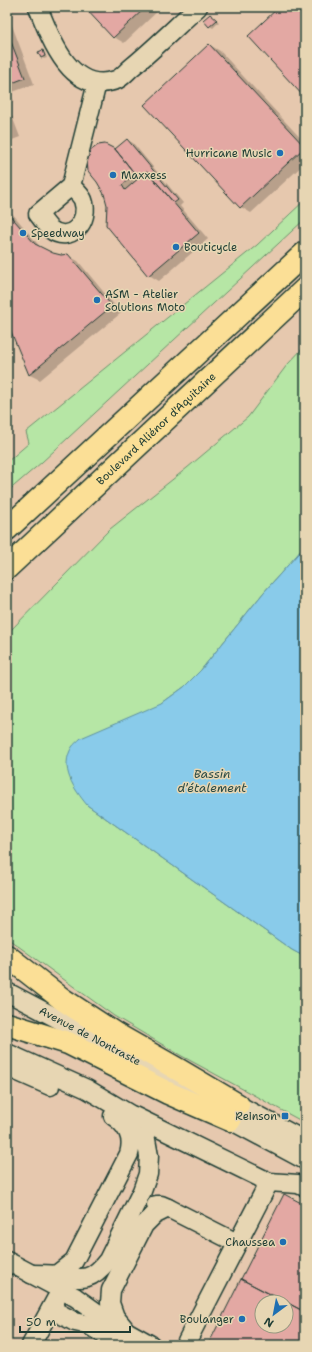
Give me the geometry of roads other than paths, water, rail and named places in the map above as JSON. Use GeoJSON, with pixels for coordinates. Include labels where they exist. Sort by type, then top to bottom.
{"type":"FeatureCollection","features":[{"type":"Feature","properties":{"kind":"highway"},"geometry":{"type":"LineString","coordinates":[[7,530],[305,253]]}},
{"type":"Feature","properties":{"kind":"highway","name":"Boulevard Aliénor d'Aquitaine"},"geometry":{"type":"LineString","coordinates":[[7,568],[305,289]]}},
{"type":"Feature","properties":{"kind":"highway"},"geometry":{"type":"LineString","coordinates":[[7,956],[62,999],[114,1033],[179,1070],[234,1113]]}},
{"type":"Feature","properties":{"kind":"highway"},"geometry":{"type":"LineString","coordinates":[[7,1024],[68,1043],[168,1093],[234,1113]]}},
{"type":"Feature","properties":{"kind":"street"},"geometry":{"type":"LineString","coordinates":[[38,7],[51,38],[65,62],[77,75],[85,80],[97,83],[117,80],[138,63],[198,7]]}},
{"type":"Feature","properties":{"kind":"street"},"geometry":{"type":"LineString","coordinates":[[71,186],[97,83]]}},
{"type":"Feature","properties":{"kind":"street","name":"Avenue de Nontraste"},"geometry":{"type":"LineString","coordinates":[[7,992],[234,1113],[305,1160]]}},
{"type":"Feature","properties":{"kind":"street"},"geometry":{"type":"LineString","coordinates":[[7,1053],[86,1089],[131,1115],[173,1134],[269,1182],[298,1184],[305,1187]]}},
{"type":"Feature","properties":{"kind":"street"},"geometry":{"type":"LineString","coordinates":[[7,1067],[111,1114],[128,1130],[131,1139],[129,1154],[74,1260],[58,1282],[51,1309],[32,1345]]}},
{"type":"Feature","properties":{"kind":"street","name":"Avenue de Nontraste"},"geometry":{"type":"LineString","coordinates":[[234,1113],[305,1141]]}},
{"type":"Feature","properties":{"kind":"street"},"geometry":{"type":"LineString","coordinates":[[58,1282],[85,1278],[93,1275],[100,1269],[108,1260],[142,1192],[148,1174],[149,1156],[145,1134],[131,1115]]}},
{"type":"Feature","properties":{"kind":"street"},"geometry":{"type":"LineString","coordinates":[[188,1343],[269,1182]]}},
{"type":"Feature","properties":{"kind":"street"},"geometry":{"type":"LineString","coordinates":[[125,1224],[140,1208],[147,1205],[161,1205],[237,1243]]}},
{"type":"Feature","properties":{"kind":"street"},"geometry":{"type":"LineString","coordinates":[[124,1339],[114,1317],[110,1303],[111,1290],[144,1225],[154,1215],[168,1208]]}},
{"type":"Feature","properties":{"kind":"street"},"geometry":{"type":"LineString","coordinates":[[7,1261],[31,1274],[58,1282],[110,1322],[124,1339]]}},
{"type":"Feature","properties":{"kind":"street"},"geometry":{"type":"LineString","coordinates":[[51,1309],[75,1322],[90,1325],[124,1339],[151,1345]]}},
{"type":"Feature","properties":{"kind":"water","name":"Bassin d'étalement"},"geometry":{"type":"Polygon","coordinates":[[[305,546],[305,957],[292,950],[87,805],[73,785],[67,763],[68,755],[72,747],[81,738],[162,703],[184,687],[201,670],[264,592],[305,546]]]}},
{"type":"Feature","properties":{"kind":"place","name":"Hurricane Music"},"geometry":{"type":"Point","coordinates":[280,153]}},
{"type":"Feature","properties":{"kind":"place","name":"Maxxess"},"geometry":{"type":"Point","coordinates":[113,175]}},
{"type":"Feature","properties":{"kind":"place","name":"Speedway"},"geometry":{"type":"Point","coordinates":[23,233]}},
{"type":"Feature","properties":{"kind":"place","name":"Bouticycle"},"geometry":{"type":"Point","coordinates":[176,247]}},
{"type":"Feature","properties":{"kind":"place","name":"ASM - Atelier Solutions Moto"},"geometry":{"type":"Point","coordinates":[97,300]}},
{"type":"Feature","properties":{"kind":"place","name":"Reinson"},"geometry":{"type":"Point","coordinates":[285,1116]}},
{"type":"Feature","properties":{"kind":"place","name":"Chaussea"},"geometry":{"type":"Point","coordinates":[283,1242]}},
{"type":"Feature","properties":{"kind":"place","name":"Boulanger"},"geometry":{"type":"Point","coordinates":[242,1319]}}]}
